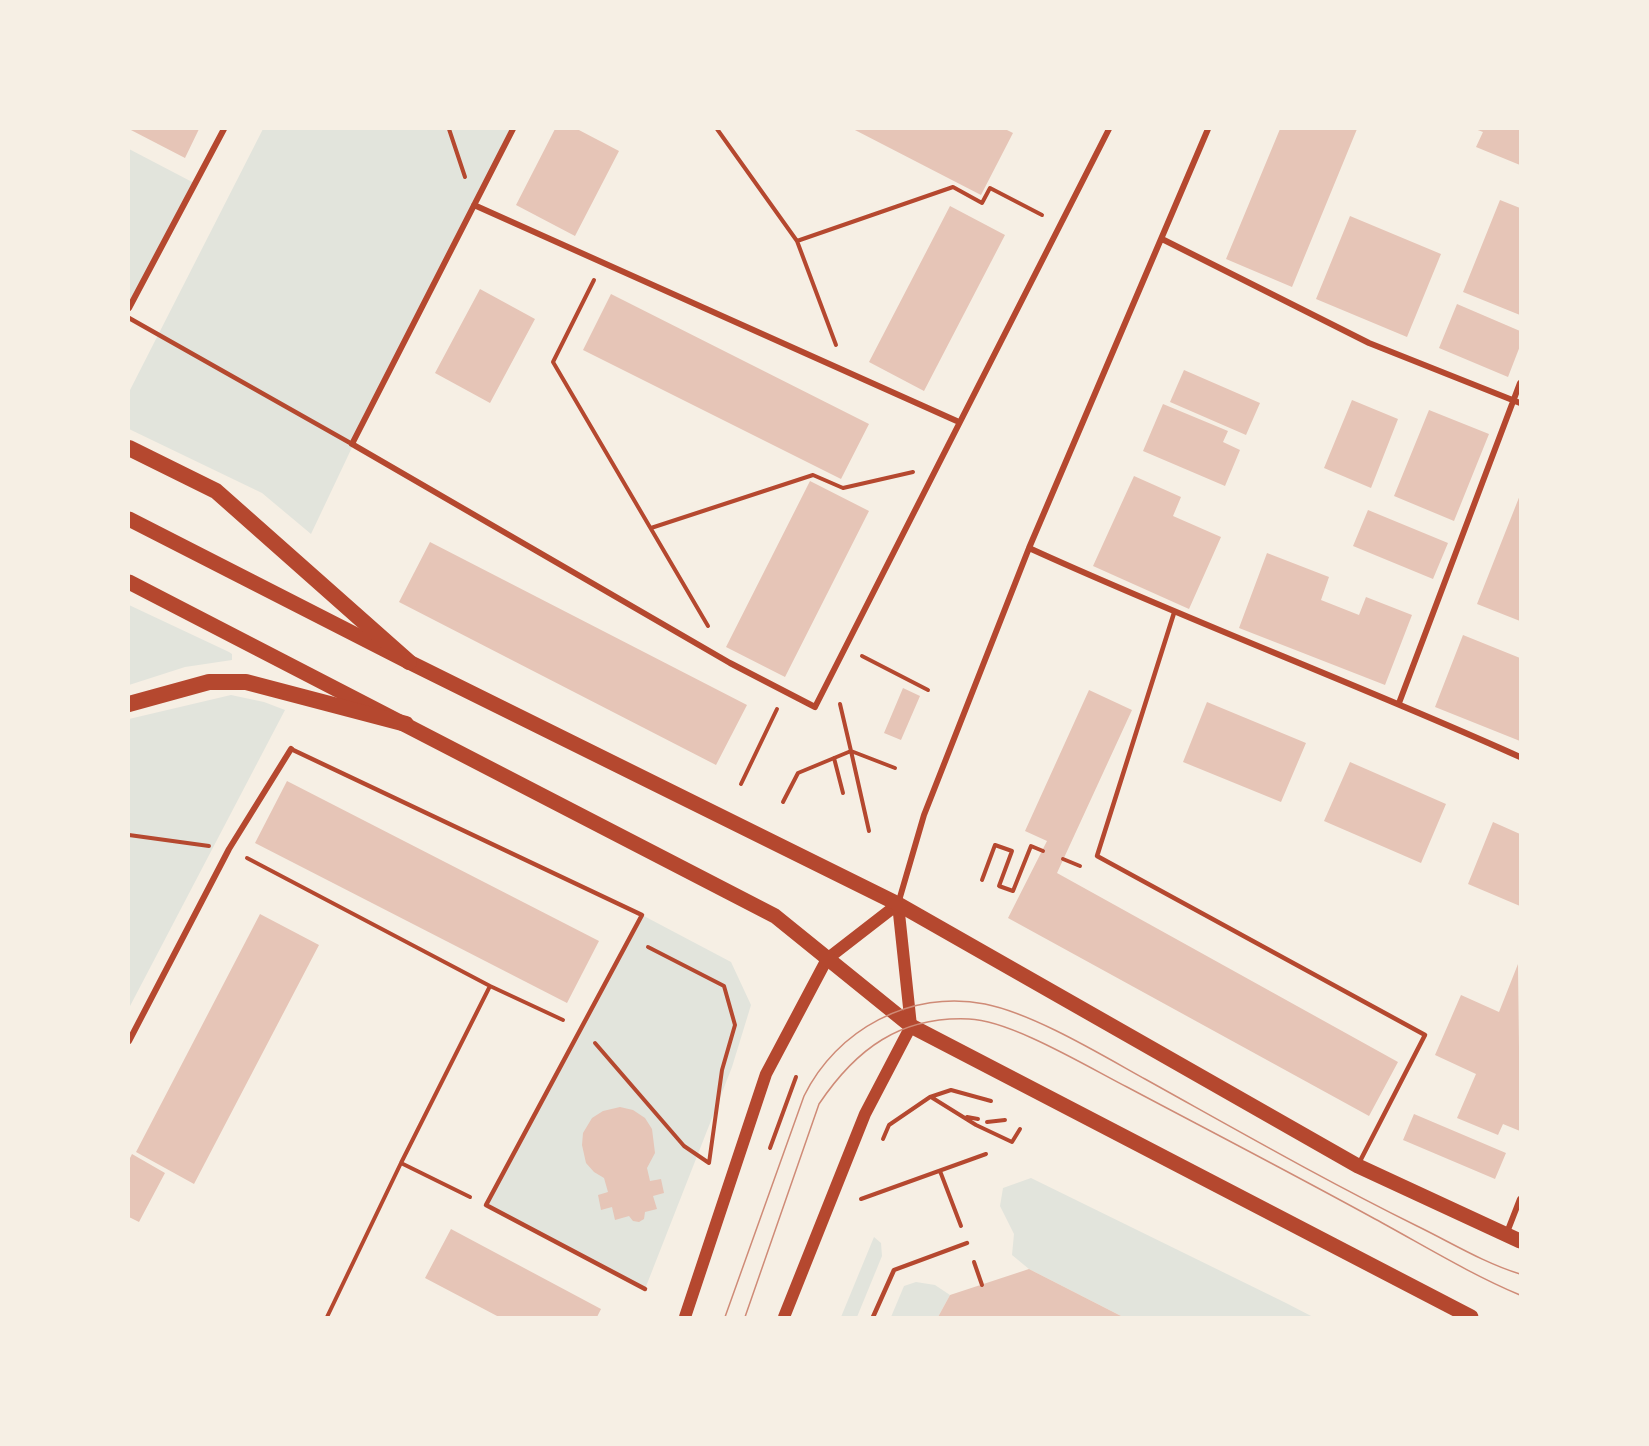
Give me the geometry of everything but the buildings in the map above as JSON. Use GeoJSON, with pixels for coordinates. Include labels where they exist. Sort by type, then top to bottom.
{"type":"FeatureCollection","features":[{"type":"Feature","properties":{"kind":"highway"},"geometry":{"type":"LineString","coordinates":[[129,448],[216,491],[409,663]]}},
{"type":"Feature","properties":{"kind":"highway"},"geometry":{"type":"LineString","coordinates":[[129,704],[209,682],[246,682],[406,724]]}},
{"type":"Feature","properties":{"kind":"main road"},"geometry":{"type":"LineString","coordinates":[[129,519],[409,663],[898,904],[1358,1166],[1513,1239]]}},
{"type":"Feature","properties":{"kind":"main road"},"geometry":{"type":"LineString","coordinates":[[129,582],[775,916],[826,960],[911,1026],[1471,1317]]}},
{"type":"Feature","properties":{"kind":"main road"},"geometry":{"type":"LineString","coordinates":[[685,1317],[766,1074],[826,960],[898,904]]}},
{"type":"Feature","properties":{"kind":"main road"},"geometry":{"type":"LineString","coordinates":[[784,1317],[865,1114],[911,1026],[898,904]]}},
{"type":"Feature","properties":{"kind":"street"},"geometry":{"type":"LineString","coordinates":[[129,308],[225,129]]}},
{"type":"Feature","properties":{"kind":"street"},"geometry":{"type":"LineString","coordinates":[[513,129],[352,444],[730,663],[814,707],[1107,130]]}},
{"type":"Feature","properties":{"kind":"street"},"geometry":{"type":"LineString","coordinates":[[898,904],[924,815],[1029,548],[1208,129]]}},
{"type":"Feature","properties":{"kind":"street"},"geometry":{"type":"LineString","coordinates":[[474,205],[958,422]]}},
{"type":"Feature","properties":{"kind":"street"},"geometry":{"type":"LineString","coordinates":[[1162,239],[1369,343],[1517,402]]}},
{"type":"Feature","properties":{"kind":"street"},"geometry":{"type":"LineString","coordinates":[[1399,703],[1517,402],[1520,383]]}},
{"type":"Feature","properties":{"kind":"street"},"geometry":{"type":"LineString","coordinates":[[1029,548],[1173,613],[1399,703],[1520,757]]}},
{"type":"Feature","properties":{"kind":"street"},"geometry":{"type":"LineString","coordinates":[[129,1041],[229,849],[291,749]]}},
{"type":"Feature","properties":{"kind":"street"},"geometry":{"type":"LineString","coordinates":[[1513,1239],[1520,1199]]}},
{"type":"Feature","properties":{"kind":"lane"},"geometry":{"type":"LineString","coordinates":[[129,318],[352,444]]}},
{"type":"Feature","properties":{"kind":"lane"},"geometry":{"type":"LineString","coordinates":[[1173,613],[1098,856],[1425,1035],[1358,1166]]}},
{"type":"Feature","properties":{"kind":"lane"},"geometry":{"type":"LineString","coordinates":[[291,749],[642,915],[486,1205],[645,1289]]}},
{"type":"Feature","properties":{"kind":"lane"},"geometry":{"type":"LineString","coordinates":[[873,1317],[894,1270],[967,1243]]}},
{"type":"Feature","properties":{"kind":"path"},"geometry":{"type":"LineString","coordinates":[[449,129],[474,205]]}},
{"type":"Feature","properties":{"kind":"path"},"geometry":{"type":"LineString","coordinates":[[717,129],[797,241],[847,372]]}},
{"type":"Feature","properties":{"kind":"path"},"geometry":{"type":"LineString","coordinates":[[797,241],[953,188],[982,203],[990,188],[1060,225]]}},
{"type":"Feature","properties":{"kind":"path"},"geometry":{"type":"LineString","coordinates":[[602,263],[553,362],[730,663]]}},
{"type":"Feature","properties":{"kind":"path"},"geometry":{"type":"LineString","coordinates":[[651,528],[813,475],[843,488],[937,467]]}},
{"type":"Feature","properties":{"kind":"path"},"geometry":{"type":"LineString","coordinates":[[845,648],[928,690]]}},
{"type":"Feature","properties":{"kind":"path"},"geometry":{"type":"LineString","coordinates":[[741,784],[786,692]]}},
{"type":"Feature","properties":{"kind":"path"},"geometry":{"type":"LineString","coordinates":[[842,715],[869,831]]}},
{"type":"Feature","properties":{"kind":"path"},"geometry":{"type":"LineString","coordinates":[[783,802],[798,773],[851,751],[895,768]]}},
{"type":"Feature","properties":{"kind":"path"},"geometry":{"type":"LineString","coordinates":[[834,758],[843,793]]}},
{"type":"Feature","properties":{"kind":"path"},"geometry":{"type":"LineString","coordinates":[[129,835],[229,849],[490,986],[581,1028],[684,1146],[709,1163],[722,1070],[735,1025],[724,986],[630,938]]}},
{"type":"Feature","properties":{"kind":"path"},"geometry":{"type":"LineString","coordinates":[[982,879],[995,845],[1012,851],[999,886],[1013,891],[1031,846],[1043,851]]}},
{"type":"Feature","properties":{"kind":"path"},"geometry":{"type":"LineString","coordinates":[[327,1317],[490,986]]}},
{"type":"Feature","properties":{"kind":"path"},"geometry":{"type":"LineString","coordinates":[[770,1148],[796,1077]]}},
{"type":"Feature","properties":{"kind":"path"},"geometry":{"type":"LineString","coordinates":[[889,1125],[930,1097],[951,1090],[991,1101]]}},
{"type":"Feature","properties":{"kind":"path"},"geometry":{"type":"LineString","coordinates":[[930,1097],[967,1117],[976,1125],[1012,1142],[1020,1129]]}},
{"type":"Feature","properties":{"kind":"path"},"geometry":{"type":"LineString","coordinates":[[967,1117],[978,1119]]}},
{"type":"Feature","properties":{"kind":"path"},"geometry":{"type":"LineString","coordinates":[[987,1122],[1005,1120]]}},
{"type":"Feature","properties":{"kind":"path"},"geometry":{"type":"LineString","coordinates":[[861,1199],[986,1154]]}},
{"type":"Feature","properties":{"kind":"path"},"geometry":{"type":"LineString","coordinates":[[401,1163],[486,1205]]}},
{"type":"Feature","properties":{"kind":"path"},"geometry":{"type":"LineString","coordinates":[[940,1171],[954,1207]]}},
{"type":"Feature","properties":{"kind":"path"},"geometry":{"type":"LineString","coordinates":[[973,1260],[982,1285]]}},
{"type":"Feature","properties":{"kind":"shaded area"},"geometry":{"type":"Polygon","coordinates":[[[263,129],[513,129],[365,420],[311,534],[262,493],[129,429],[129,392],[263,129]]]}},
{"type":"Feature","properties":{"kind":"shaded area"},"geometry":{"type":"Polygon","coordinates":[[[129,149],[196,184],[129,308],[129,149]]]}},
{"type":"Feature","properties":{"kind":"shaded area"},"geometry":{"type":"Polygon","coordinates":[[[129,605],[229,652],[232,654],[232,660],[185,667],[129,685],[129,605]]]}},
{"type":"Feature","properties":{"kind":"shaded area"},"geometry":{"type":"Polygon","coordinates":[[[231,695],[264,702],[285,710],[129,1008],[129,719],[231,695]]]}},
{"type":"Feature","properties":{"kind":"shaded area"},"geometry":{"type":"Polygon","coordinates":[[[642,915],[731,962],[751,1005],[732,1067],[645,1289],[486,1205],[642,915]]]}},
{"type":"Feature","properties":{"kind":"shaded area"},"geometry":{"type":"Polygon","coordinates":[[[1031,1178],[1313,1317],[1123,1317],[1029,1269],[1012,1255],[1014,1234],[1000,1206],[1003,1188],[1031,1178]]]}},
{"type":"Feature","properties":{"kind":"shaded area"},"geometry":{"type":"Polygon","coordinates":[[[874,1237],[881,1243],[882,1256],[857,1317],[841,1317],[874,1237]]]}},
{"type":"Feature","properties":{"kind":"shaded area"},"geometry":{"type":"Polygon","coordinates":[[[916,1282],[935,1285],[950,1295],[938,1317],[891,1317],[904,1286],[916,1282]]]}},
{"type":"Feature","properties":{"kind":"tram line"},"geometry":{"type":"LineString","coordinates":[[725,1317],[804,1096],[818,1072],[835,1052],[856,1034],[879,1020],[904,1009],[930,1003],[957,1001],[1004,1009],[1045,1026],[1088,1047],[1348,1191],[1480,1258],[1520,1274]]}},
{"type":"Feature","properties":{"kind":"tram line"},"geometry":{"type":"LineString","coordinates":[[745,1317],[819,1104],[833,1084],[865,1052],[901,1030],[922,1023],[969,1019],[1006,1027],[1049,1046],[1465,1269],[1520,1295]]}}]}
